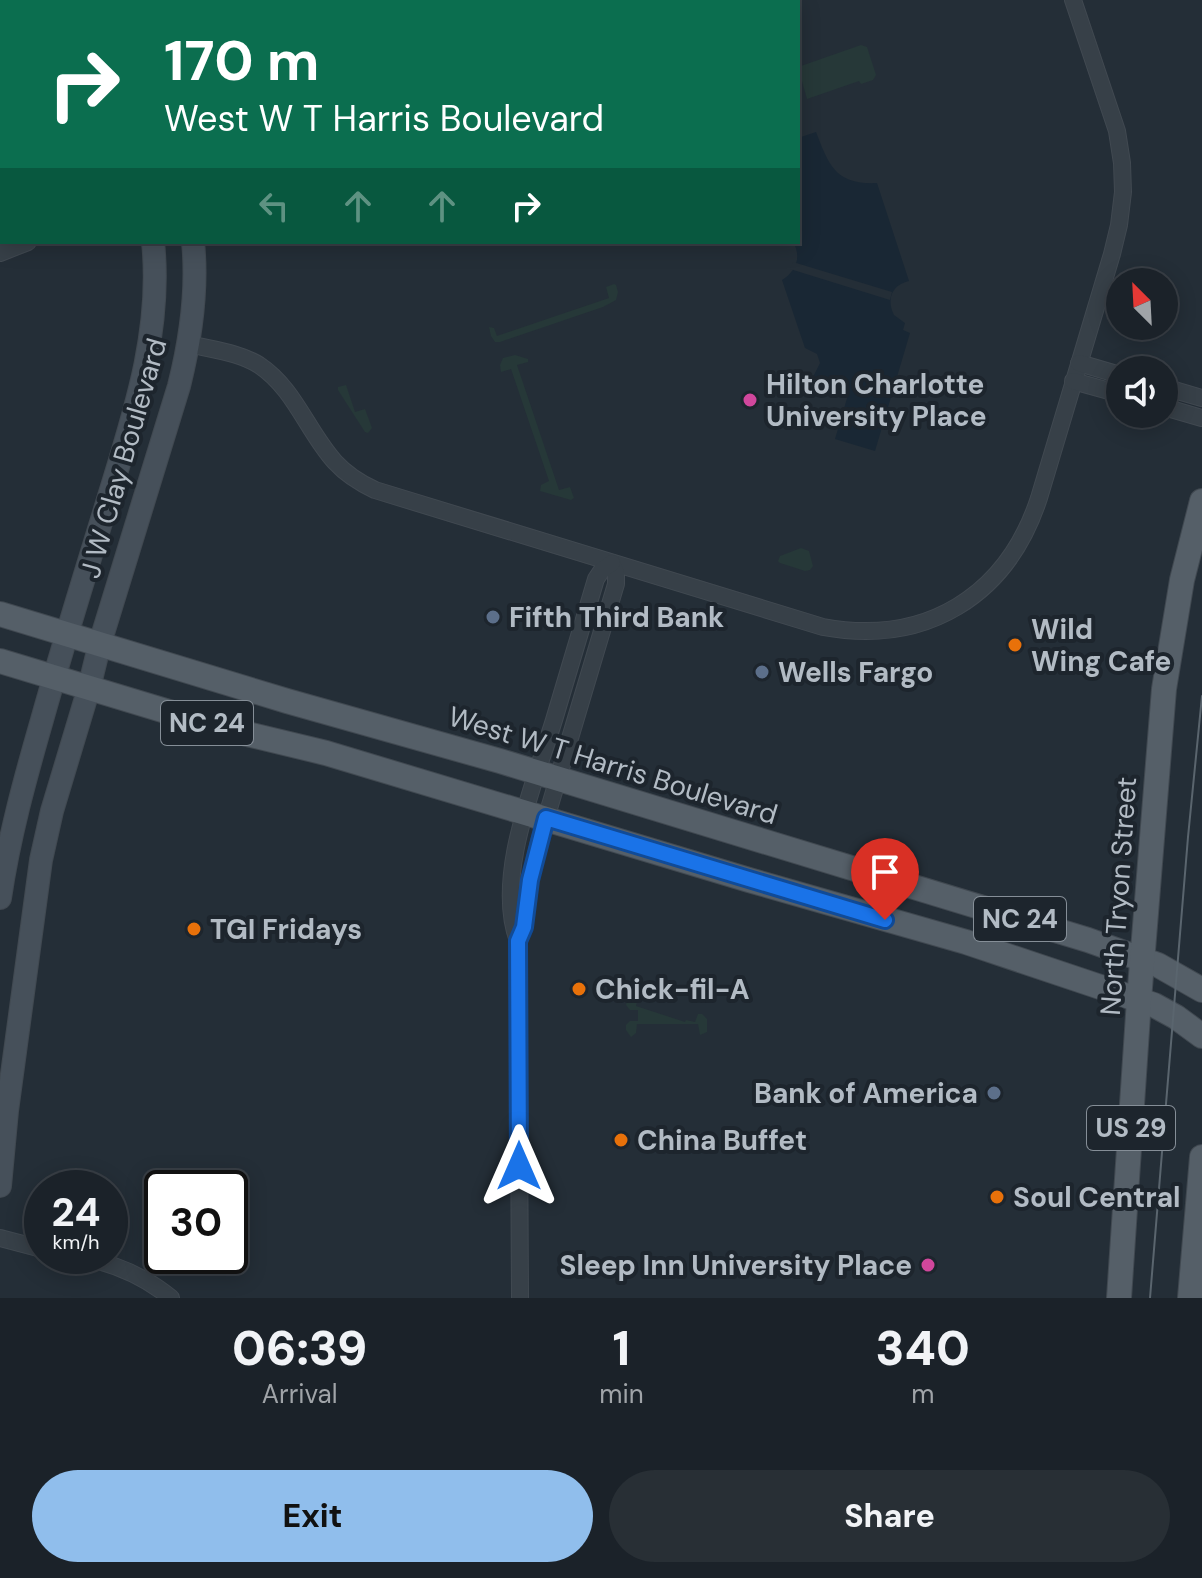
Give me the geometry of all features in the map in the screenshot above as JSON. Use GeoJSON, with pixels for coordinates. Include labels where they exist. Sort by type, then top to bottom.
{"type":"FeatureCollection","features":[{"type":"Feature","properties":{"kind":"main road","name":"North Tryon Street"},"geometry":{"type":"LineString","coordinates":[[1119,1298],[1164,689],[1182,580],[1202,501]]}},
{"type":"Feature","properties":{"kind":"main road","name":"West W T Harris Boulevard"},"geometry":{"type":"LineString","coordinates":[[0,614],[1088,940],[1171,971],[1202,990]]}},
{"type":"Feature","properties":{"kind":"main road","name":"NC 24"},"geometry":{"type":"LineString","coordinates":[[0,661],[222,728],[326,753],[966,942],[1165,1010],[1202,1036]]}},
{"type":"Feature","properties":{"kind":"main road","name":"US 29"},"geometry":{"type":"LineString","coordinates":[[1190,1298],[1202,1157]]}},
{"type":"Feature","properties":{"kind":"street"},"geometry":{"type":"LineString","coordinates":[[189,344],[236,354],[267,371],[283,386],[333,460],[368,487],[833,628],[882,631],[931,619],[971,598],[1009,560],[1020,544],[1035,511],[1117,234],[1123,170],[1117,131],[1073,0]]}},
{"type":"Feature","properties":{"kind":"street"},"geometry":{"type":"LineString","coordinates":[[0,253],[23,244]]}},
{"type":"Feature","properties":{"kind":"street","name":"J W Clay Boulevard"},"geometry":{"type":"LineString","coordinates":[[0,898],[15,813],[144,376],[154,316],[153,244]]}},
{"type":"Feature","properties":{"kind":"street","name":"J W Clay Boulevard"},"geometry":{"type":"LineString","coordinates":[[0,1186],[7,1111],[41,860],[100,643],[179,386],[189,344],[194,291],[193,244]]}},
{"type":"Feature","properties":{"kind":"street"},"geometry":{"type":"LineString","coordinates":[[1079,363],[1106,371]]}},
{"type":"Feature","properties":{"kind":"street"},"geometry":{"type":"LineString","coordinates":[[1073,381],[1106,390]]}},
{"type":"Feature","properties":{"kind":"street"},"geometry":{"type":"LineString","coordinates":[[1178,391],[1202,398]]}},
{"type":"Feature","properties":{"kind":"street"},"geometry":{"type":"LineString","coordinates":[[1178,411],[1202,418]]}},
{"type":"Feature","properties":{"kind":"street"},"geometry":{"type":"LineString","coordinates":[[520,1298],[518,941],[512,914],[513,871],[536,815],[616,584],[612,563]]}},
{"type":"Feature","properties":{"kind":"street"},"geometry":{"type":"LineString","coordinates":[[0,1238],[24,1244]]}},
{"type":"Feature","properties":{"kind":"street"},"geometry":{"type":"LineString","coordinates":[[128,1271],[171,1298]]}},
{"type":"Feature","properties":{"kind":"shaded area"},"geometry":{"type":"Polygon","coordinates":[[[861,45],[867,47],[876,75],[873,80],[861,84],[859,81],[807,99],[800,66],[861,45]]]}},
{"type":"Feature","properties":{"kind":"shaded area"},"geometry":{"type":"Polygon","coordinates":[[[614,284],[618,292],[616,300],[603,307],[500,342],[495,342],[491,336],[489,327],[494,328],[497,336],[609,298],[606,287],[614,284]]]}},
{"type":"Feature","properties":{"kind":"shaded area"},"geometry":{"type":"Polygon","coordinates":[[[515,355],[528,359],[528,362],[517,365],[559,490],[570,487],[574,498],[571,500],[540,491],[541,485],[549,481],[511,369],[501,372],[503,358],[515,355]]]}},
{"type":"Feature","properties":{"kind":"shaded area"},"geometry":{"type":"Polygon","coordinates":[[[346,385],[355,412],[365,409],[372,428],[368,433],[338,390],[338,387],[346,385]]]}},
{"type":"Feature","properties":{"kind":"shaded area"},"geometry":{"type":"Polygon","coordinates":[[[801,548],[809,551],[813,566],[810,570],[778,561],[780,556],[801,548]]]}},
{"type":"Feature","properties":{"kind":"shaded area"},"geometry":{"type":"Polygon","coordinates":[[[634,993],[638,997],[636,1006],[685,1022],[695,1022],[698,1014],[702,1014],[707,1019],[707,1032],[700,1035],[698,1024],[637,1024],[636,1033],[631,1037],[626,1025],[630,1021],[638,1021],[638,1010],[630,1010],[626,1005],[634,993]]]}},
{"type":"Feature","properties":{"kind":"water"},"geometry":{"type":"Polygon","coordinates":[[[816,132],[836,171],[852,181],[877,183],[909,281],[898,286],[891,298],[894,315],[905,323],[903,330],[910,333],[875,451],[835,439],[848,395],[818,387],[814,375],[820,363],[817,354],[805,348],[782,280],[794,268],[797,253],[794,244],[800,244],[800,137],[816,132]]]}},
{"type":"Feature","properties":{"kind":"pier"},"geometry":{"type":"Polygon","coordinates":[[[793,262],[892,292],[890,300],[790,269],[793,262]]]}},
{"type":"Feature","properties":{"kind":"tram line"},"geometry":{"type":"LineString","coordinates":[[1150,1298],[1202,696]]}},
{"type":"Feature","properties":{"kind":"place","name":"Hilton Charlotte University Place"},"geometry":{"type":"Point","coordinates":[750,400]}},
{"type":"Feature","properties":{"kind":"place","name":"Fifth Third Bank"},"geometry":{"type":"Point","coordinates":[493,617]}},
{"type":"Feature","properties":{"kind":"place","name":"Wild Wing Cafe"},"geometry":{"type":"Point","coordinates":[1015,645]}},
{"type":"Feature","properties":{"kind":"place","name":"Wells Fargo"},"geometry":{"type":"Point","coordinates":[762,672]}},
{"type":"Feature","properties":{"kind":"place","name":"TGI Fridays"},"geometry":{"type":"Point","coordinates":[194,929]}},
{"type":"Feature","properties":{"kind":"place","name":"Chick-fil-A"},"geometry":{"type":"Point","coordinates":[579,989]}},
{"type":"Feature","properties":{"kind":"place","name":"Bank of America"},"geometry":{"type":"Point","coordinates":[994,1093]}},
{"type":"Feature","properties":{"kind":"place","name":"China Buffet"},"geometry":{"type":"Point","coordinates":[621,1140]}},
{"type":"Feature","properties":{"kind":"place","name":"Soul Central"},"geometry":{"type":"Point","coordinates":[997,1197]}},
{"type":"Feature","properties":{"kind":"place","name":"Sleep Inn University Place"},"geometry":{"type":"Point","coordinates":[928,1265]}},
{"type":"Feature","properties":{"kind":"route"},"geometry":{"type":"LineString","coordinates":[[519,1166],[518,941],[524,927],[530,880],[546,818],[885,920]]}}]}
